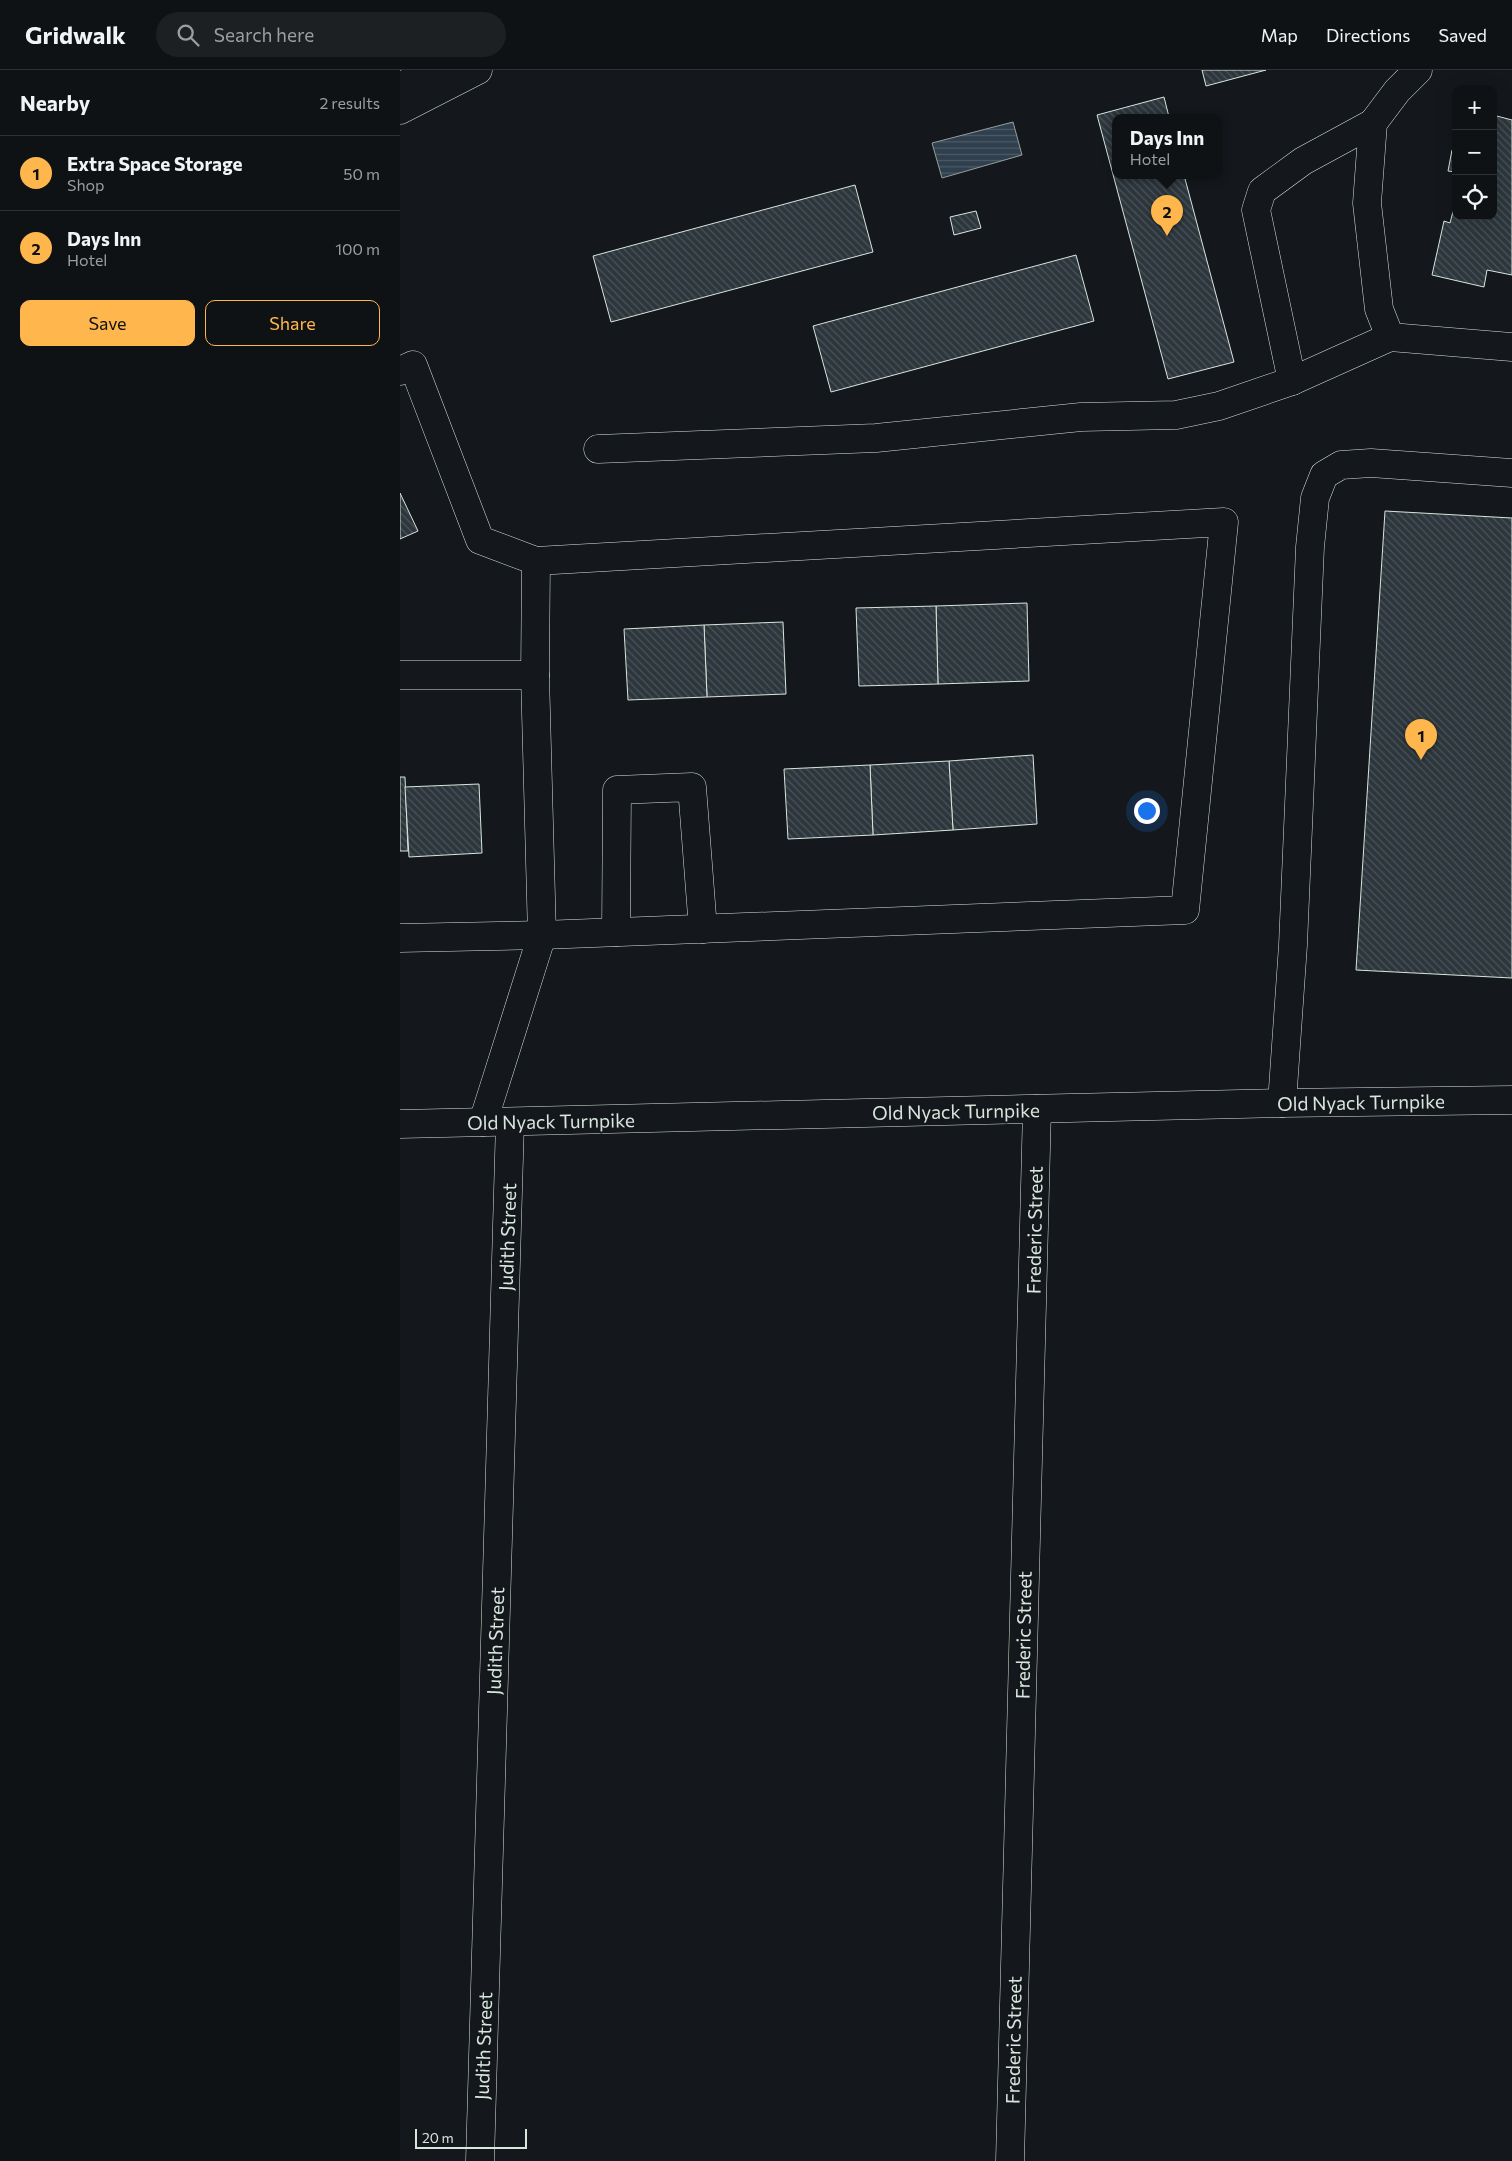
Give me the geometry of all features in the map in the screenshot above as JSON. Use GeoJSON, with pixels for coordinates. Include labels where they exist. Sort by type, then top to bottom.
{"type":"FeatureCollection","features":[{"type":"Feature","properties":{"kind":"main road"},"geometry":{"type":"LineString","coordinates":[[400,86],[438,70]]}},
{"type":"Feature","properties":{"kind":"main road"},"geometry":{"type":"LineString","coordinates":[[400,110],[478,70]]}},
{"type":"Feature","properties":{"kind":"main road"},"geometry":{"type":"LineString","coordinates":[[1292,381],[1256,210],[1262,191],[1303,161],[1373,123],[1414,71]]}},
{"type":"Feature","properties":{"kind":"main road"},"geometry":{"type":"LineString","coordinates":[[1373,123],[1367,203],[1379,310],[1390,337]]}},
{"type":"Feature","properties":{"kind":"main road"},"geometry":{"type":"LineString","coordinates":[[598,449],[876,438],[1081,417],[1176,415],[1219,406],[1292,381],[1390,337],[1512,347]]}},
{"type":"Feature","properties":{"kind":"main road"},"geometry":{"type":"LineString","coordinates":[[400,371],[413,365],[480,540],[536,561],[1224,522],[1185,910],[542,935],[400,938]]}},
{"type":"Feature","properties":{"kind":"main road"},"geometry":{"type":"LineString","coordinates":[[1282,1103],[1294,945],[1310,547],[1315,498],[1324,475],[1341,465],[1371,464],[1512,473]]}},
{"type":"Feature","properties":{"kind":"main road"},"geometry":{"type":"LineString","coordinates":[[483,1122],[542,935],[535,675],[536,561]]}},
{"type":"Feature","properties":{"kind":"main road"},"geometry":{"type":"LineString","coordinates":[[400,676],[535,675]]}},
{"type":"Feature","properties":{"kind":"main road"},"geometry":{"type":"LineString","coordinates":[[616,932],[617,790],[692,787],[703,929]]}},
{"type":"Feature","properties":{"kind":"main road","name":"Old Nyack Turnpike"},"geometry":{"type":"LineString","coordinates":[[400,1124],[1282,1103],[1512,1100]]}},
{"type":"Feature","properties":{"kind":"main road","name":"Frederic Street"},"geometry":{"type":"LineString","coordinates":[[1010,2161],[1037,1109]]}},
{"type":"Feature","properties":{"kind":"main road","name":"Judith Street"},"geometry":{"type":"LineString","coordinates":[[480,2161],[510,1122]]}},
{"type":"Feature","properties":{"kind":"water"},"geometry":{"type":"Polygon","coordinates":[[[1013,122],[1022,155],[942,178],[932,143],[1013,122]]]}},
{"type":"Feature","properties":{"kind":"building"},"geometry":{"type":"Polygon","coordinates":[[[1202,70],[1266,70],[1206,86],[1202,70]]]}},
{"type":"Feature","properties":{"kind":"building"},"geometry":{"type":"Polygon","coordinates":[[[1164,97],[1168,114],[1112,114],[1112,171],[1097,115],[1164,97]]]}},
{"type":"Feature","properties":{"kind":"building"},"geometry":{"type":"Polygon","coordinates":[[[1497,116],[1512,120],[1512,275],[1487,270],[1484,287],[1432,275],[1444,221],[1450,223],[1452,215],[1452,220],[1497,220],[1497,116]]]}},
{"type":"Feature","properties":{"kind":"building"},"geometry":{"type":"Polygon","coordinates":[[[1452,150],[1452,172],[1448,171],[1452,150]]]}},
{"type":"Feature","properties":{"kind":"building"},"geometry":{"type":"Polygon","coordinates":[[[1114,179],[1185,179],[1234,362],[1168,379],[1114,179]]]}},
{"type":"Feature","properties":{"kind":"building"},"geometry":{"type":"Polygon","coordinates":[[[855,185],[873,252],[611,322],[593,256],[855,185]]]}},
{"type":"Feature","properties":{"kind":"building"},"geometry":{"type":"Polygon","coordinates":[[[976,211],[981,228],[954,235],[950,217],[976,211]]]}},
{"type":"Feature","properties":{"kind":"building"},"geometry":{"type":"Polygon","coordinates":[[[1076,255],[1094,321],[831,392],[813,326],[1076,255]]]}},
{"type":"Feature","properties":{"kind":"building"},"geometry":{"type":"Polygon","coordinates":[[[400,493],[418,531],[400,539],[400,493]]]}},
{"type":"Feature","properties":{"kind":"building"},"geometry":{"type":"Polygon","coordinates":[[[1385,511],[1512,518],[1512,978],[1356,970],[1385,511]]]}},
{"type":"Feature","properties":{"kind":"building"},"geometry":{"type":"Polygon","coordinates":[[[1027,603],[1029,681],[938,684],[936,606],[1027,603]]]}},
{"type":"Feature","properties":{"kind":"building"},"geometry":{"type":"Polygon","coordinates":[[[936,606],[938,684],[859,686],[856,608],[936,606]]]}},
{"type":"Feature","properties":{"kind":"building"},"geometry":{"type":"Polygon","coordinates":[[[783,622],[786,694],[707,697],[704,625],[783,622]]]}},
{"type":"Feature","properties":{"kind":"building"},"geometry":{"type":"Polygon","coordinates":[[[704,625],[707,697],[628,700],[624,629],[704,625]]]}},
{"type":"Feature","properties":{"kind":"building"},"geometry":{"type":"Polygon","coordinates":[[[1033,755],[1037,824],[953,830],[949,761],[1033,755]]]}},
{"type":"Feature","properties":{"kind":"building"},"geometry":{"type":"Polygon","coordinates":[[[949,761],[953,830],[873,835],[870,765],[949,761]]]}},
{"type":"Feature","properties":{"kind":"building"},"geometry":{"type":"Polygon","coordinates":[[[870,765],[873,835],[788,839],[784,769],[870,765]]]}},
{"type":"Feature","properties":{"kind":"building"},"geometry":{"type":"Polygon","coordinates":[[[400,777],[405,777],[408,851],[400,851],[400,777]]]}},
{"type":"Feature","properties":{"kind":"building"},"geometry":{"type":"Polygon","coordinates":[[[479,784],[482,853],[409,857],[405,787],[479,784]]]}},
{"type":"Feature","properties":{"kind":"place","name":"Days Inn"},"geometry":{"type":"Point","coordinates":[1167,236]}},
{"type":"Feature","properties":{"kind":"place","name":"Extra Space Storage"},"geometry":{"type":"Point","coordinates":[1421,760]}}]}
